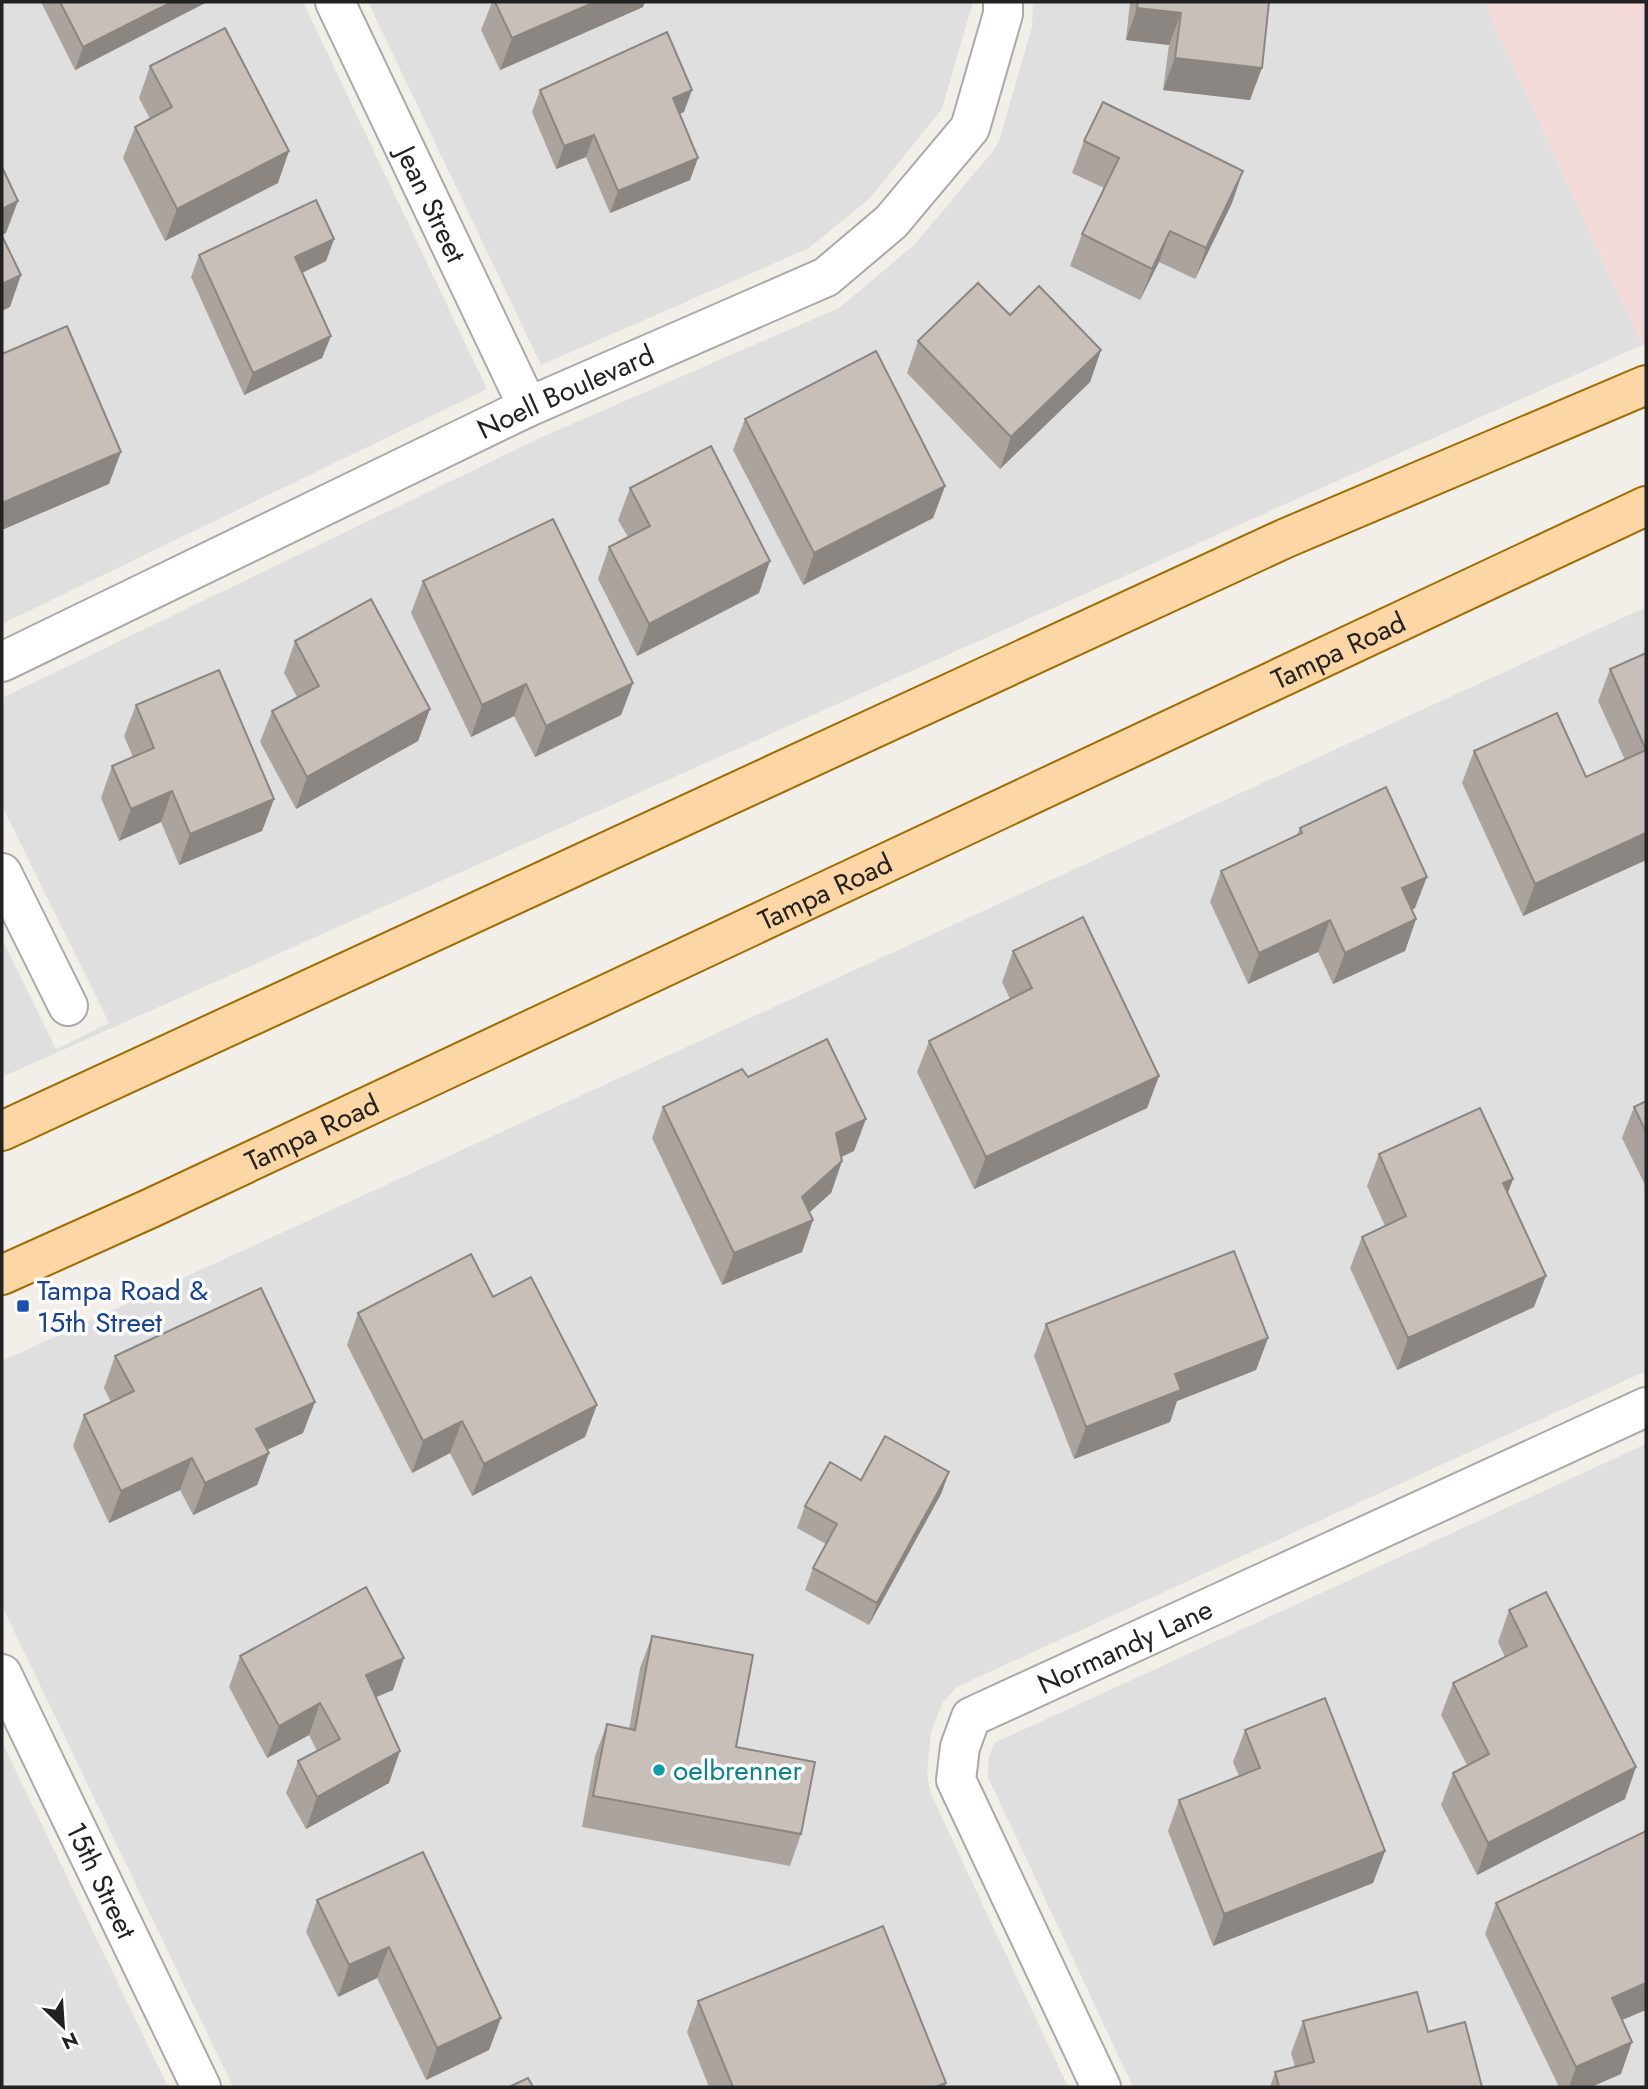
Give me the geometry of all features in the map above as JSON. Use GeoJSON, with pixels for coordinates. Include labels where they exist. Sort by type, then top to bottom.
{"type":"FeatureCollection","features":[{"type":"Feature","properties":{"kind":"main road"},"geometry":{"type":"LineString","coordinates":[[2,1131],[1274,544],[1646,385]]}},
{"type":"Feature","properties":{"kind":"main road","name":"Tampa Road"},"geometry":{"type":"LineString","coordinates":[[2,1275],[1646,506]]}},
{"type":"Feature","properties":{"kind":"street","name":"Jean Street"},"geometry":{"type":"LineString","coordinates":[[335,2],[528,407]]}},
{"type":"Feature","properties":{"kind":"street","name":"Noell Boulevard"},"geometry":{"type":"LineString","coordinates":[[2,662],[528,407],[826,277],[891,222],[970,128],[1003,14],[1003,2]]}},
{"type":"Feature","properties":{"kind":"street"},"geometry":{"type":"LineString","coordinates":[[2,873],[68,1006]]}},
{"type":"Feature","properties":{"kind":"street","name":"Normandy Lane"},"geometry":{"type":"LineString","coordinates":[[1101,2087],[956,1780],[960,1747],[971,1717],[1646,1407]]}},
{"type":"Feature","properties":{"kind":"street","name":"15th Street"},"geometry":{"type":"LineString","coordinates":[[2,1674],[201,2087]]}},
{"type":"Feature","properties":{"kind":"shaded area"},"geometry":{"type":"Polygon","coordinates":[[[2,2],[303,2],[487,389],[2,624],[2,2]]]}},
{"type":"Feature","properties":{"kind":"shaded area"},"geometry":{"type":"Polygon","coordinates":[[[368,2],[973,2],[942,109],[870,198],[809,248],[541,365],[368,2]]]}},
{"type":"Feature","properties":{"kind":"shaded area"},"geometry":{"type":"Polygon","coordinates":[[[1033,2],[1484,2],[1642,345],[2,1077],[2,939],[56,1049],[109,1023],[2,806],[2,698],[542,437],[839,308],[914,245],[993,151],[999,141],[1032,27],[1033,2]]]}},
{"type":"Feature","properties":{"kind":"shaded area"},"geometry":{"type":"Polygon","coordinates":[[[1484,2],[1646,2],[1646,343],[1642,345],[1484,2]]]}},
{"type":"Feature","properties":{"kind":"shaded area"},"geometry":{"type":"Polygon","coordinates":[[[1646,607],[1646,1371],[957,1687],[943,1702],[931,1732],[927,1774],[930,1792],[1068,2087],[233,2087],[2,1606],[2,1361],[1646,607]]]}},
{"type":"Feature","properties":{"kind":"shaded area"},"geometry":{"type":"Polygon","coordinates":[[[1646,1444],[1646,2087],[1133,2087],[988,1777],[989,1757],[994,1743],[1646,1444]]]}},
{"type":"Feature","properties":{"kind":"shaded area"},"geometry":{"type":"Polygon","coordinates":[[[2,1742],[168,2087],[2,2087],[2,1742]]]}},
{"type":"Feature","properties":{"kind":"building"},"geometry":{"type":"Polygon","coordinates":[[[60,2],[172,2],[83,47],[60,2]]]}},
{"type":"Feature","properties":{"kind":"building"},"geometry":{"type":"Polygon","coordinates":[[[495,2],[595,2],[512,38],[495,2]]]}},
{"type":"Feature","properties":{"kind":"building"},"geometry":{"type":"Polygon","coordinates":[[[1138,2],[1269,2],[1262,68],[1175,58],[1181,13],[1137,8],[1138,2]]]}},
{"type":"Feature","properties":{"kind":"building"},"geometry":{"type":"Polygon","coordinates":[[[225,28],[289,151],[177,209],[135,127],[172,107],[150,66],[225,28]]]}},
{"type":"Feature","properties":{"kind":"building"},"geometry":{"type":"Polygon","coordinates":[[[667,32],[692,90],[673,98],[698,158],[618,191],[594,135],[564,146],[540,90],[667,32]]]}},
{"type":"Feature","properties":{"kind":"building"},"geometry":{"type":"Polygon","coordinates":[[[1103,102],[1243,171],[1206,248],[1170,231],[1152,269],[1082,234],[1119,158],[1084,141],[1103,102]]]}},
{"type":"Feature","properties":{"kind":"building"},"geometry":{"type":"Polygon","coordinates":[[[2,167],[18,201],[2,209],[2,167]]]}},
{"type":"Feature","properties":{"kind":"building"},"geometry":{"type":"Polygon","coordinates":[[[316,200],[334,239],[295,257],[331,336],[253,373],[199,255],[316,200]]]}},
{"type":"Feature","properties":{"kind":"building"},"geometry":{"type":"Polygon","coordinates":[[[2,236],[21,275],[2,284],[2,236]]]}},
{"type":"Feature","properties":{"kind":"building"},"geometry":{"type":"Polygon","coordinates":[[[978,283],[1010,315],[1039,286],[1101,350],[1011,437],[918,341],[978,283]]]}},
{"type":"Feature","properties":{"kind":"building"},"geometry":{"type":"Polygon","coordinates":[[[67,326],[121,452],[2,503],[2,354],[67,326]]]}},
{"type":"Feature","properties":{"kind":"building"},"geometry":{"type":"Polygon","coordinates":[[[876,351],[945,486],[814,553],[745,419],[876,351]]]}},
{"type":"Feature","properties":{"kind":"building"},"geometry":{"type":"Polygon","coordinates":[[[711,446],[770,561],[649,624],[609,547],[650,526],[630,488],[711,446]]]}},
{"type":"Feature","properties":{"kind":"building"},"geometry":{"type":"Polygon","coordinates":[[[553,519],[633,683],[546,726],[526,684],[482,705],[423,581],[553,519]]]}},
{"type":"Feature","properties":{"kind":"building"},"geometry":{"type":"Polygon","coordinates":[[[371,599],[430,709],[307,777],[272,711],[319,686],[295,641],[371,599]]]}},
{"type":"Feature","properties":{"kind":"building"},"geometry":{"type":"Polygon","coordinates":[[[1646,653],[1646,750],[1610,669],[1646,653]]]}},
{"type":"Feature","properties":{"kind":"building"},"geometry":{"type":"Polygon","coordinates":[[[219,670],[274,799],[190,834],[172,791],[131,809],[112,766],[154,748],[136,705],[219,670]]]}},
{"type":"Feature","properties":{"kind":"building"},"geometry":{"type":"Polygon","coordinates":[[[1557,713],[1586,777],[1646,750],[1646,833],[1535,884],[1474,751],[1557,713]]]}},
{"type":"Feature","properties":{"kind":"building"},"geometry":{"type":"Polygon","coordinates":[[[1386,787],[1427,877],[1402,888],[1416,919],[1345,953],[1330,920],[1259,953],[1221,871],[1302,833],[1300,828],[1386,787]]]}},
{"type":"Feature","properties":{"kind":"building"},"geometry":{"type":"Polygon","coordinates":[[[1083,917],[1159,1076],[986,1157],[929,1041],[1032,988],[1013,951],[1083,917]]]}},
{"type":"Feature","properties":{"kind":"building"},"geometry":{"type":"Polygon","coordinates":[[[827,1039],[866,1119],[836,1133],[842,1161],[802,1197],[813,1220],[734,1253],[663,1107],[742,1069],[748,1077],[827,1039]]]}},
{"type":"Feature","properties":{"kind":"building"},"geometry":{"type":"Polygon","coordinates":[[[1646,1101],[1646,1132],[1634,1107],[1646,1101]]]}},
{"type":"Feature","properties":{"kind":"building"},"geometry":{"type":"Polygon","coordinates":[[[1480,1108],[1513,1179],[1503,1183],[1546,1276],[1408,1338],[1362,1237],[1406,1216],[1379,1154],[1480,1108]]]}},
{"type":"Feature","properties":{"kind":"building"},"geometry":{"type":"Polygon","coordinates":[[[1234,1251],[1268,1338],[1175,1374],[1181,1390],[1086,1427],[1046,1324],[1234,1251]]]}},
{"type":"Feature","properties":{"kind":"building"},"geometry":{"type":"Polygon","coordinates":[[[471,1254],[493,1297],[531,1277],[597,1405],[484,1464],[462,1421],[423,1441],[358,1313],[471,1254]]]}},
{"type":"Feature","properties":{"kind":"building"},"geometry":{"type":"Polygon","coordinates":[[[261,1288],[315,1402],[256,1429],[269,1453],[205,1483],[192,1458],[121,1491],[84,1415],[134,1391],[115,1356],[261,1288]]]}},
{"type":"Feature","properties":{"kind":"building"},"geometry":{"type":"Polygon","coordinates":[[[885,1436],[949,1472],[877,1603],[813,1568],[837,1524],[805,1506],[830,1462],[861,1480],[885,1436]]]}},
{"type":"Feature","properties":{"kind":"building"},"geometry":{"type":"Polygon","coordinates":[[[366,1587],[404,1658],[366,1675],[400,1751],[317,1797],[298,1761],[340,1739],[320,1703],[279,1726],[240,1656],[366,1587]]]}},
{"type":"Feature","properties":{"kind":"building"},"geometry":{"type":"Polygon","coordinates":[[[1546,1592],[1636,1767],[1488,1843],[1453,1773],[1489,1754],[1453,1683],[1527,1646],[1509,1610],[1546,1592]]]}},
{"type":"Feature","properties":{"kind":"building","name":"oelbrenner"},"geometry":{"type":"Polygon","coordinates":[[[652,1636],[753,1655],[736,1747],[815,1762],[801,1834],[593,1796],[607,1724],[635,1730],[652,1636]]]}},
{"type":"Feature","properties":{"kind":"building"},"geometry":{"type":"Polygon","coordinates":[[[1325,1698],[1385,1851],[1224,1914],[1179,1800],[1260,1768],[1245,1730],[1325,1698]]]}},
{"type":"Feature","properties":{"kind":"building"},"geometry":{"type":"Polygon","coordinates":[[[1646,1831],[1646,1983],[1612,1998],[1632,2042],[1576,2067],[1496,1903],[1646,1831]]]}},
{"type":"Feature","properties":{"kind":"building"},"geometry":{"type":"Polygon","coordinates":[[[423,1852],[501,2018],[437,2048],[389,1947],[349,1965],[317,1900],[423,1852]]]}},
{"type":"Feature","properties":{"kind":"building"},"geometry":{"type":"Polygon","coordinates":[[[883,1926],[946,2083],[935,2087],[733,2087],[698,2001],[883,1926]]]}},
{"type":"Feature","properties":{"kind":"building"},"geometry":{"type":"Polygon","coordinates":[[[1417,1992],[1428,2032],[1465,2022],[1482,2087],[1279,2087],[1275,2072],[1314,2062],[1303,2021],[1417,1992]]]}},
{"type":"Feature","properties":{"kind":"building"},"geometry":{"type":"Polygon","coordinates":[[[528,2078],[533,2087],[509,2087],[528,2078]]]}},
{"type":"Feature","properties":{"kind":"place","name":"Tampa Road & 15th Street"},"geometry":{"type":"Point","coordinates":[23,1306]}},
{"type":"Feature","properties":{"kind":"place","name":"oelbrenner"},"geometry":{"type":"Point","coordinates":[659,1770]}}]}
